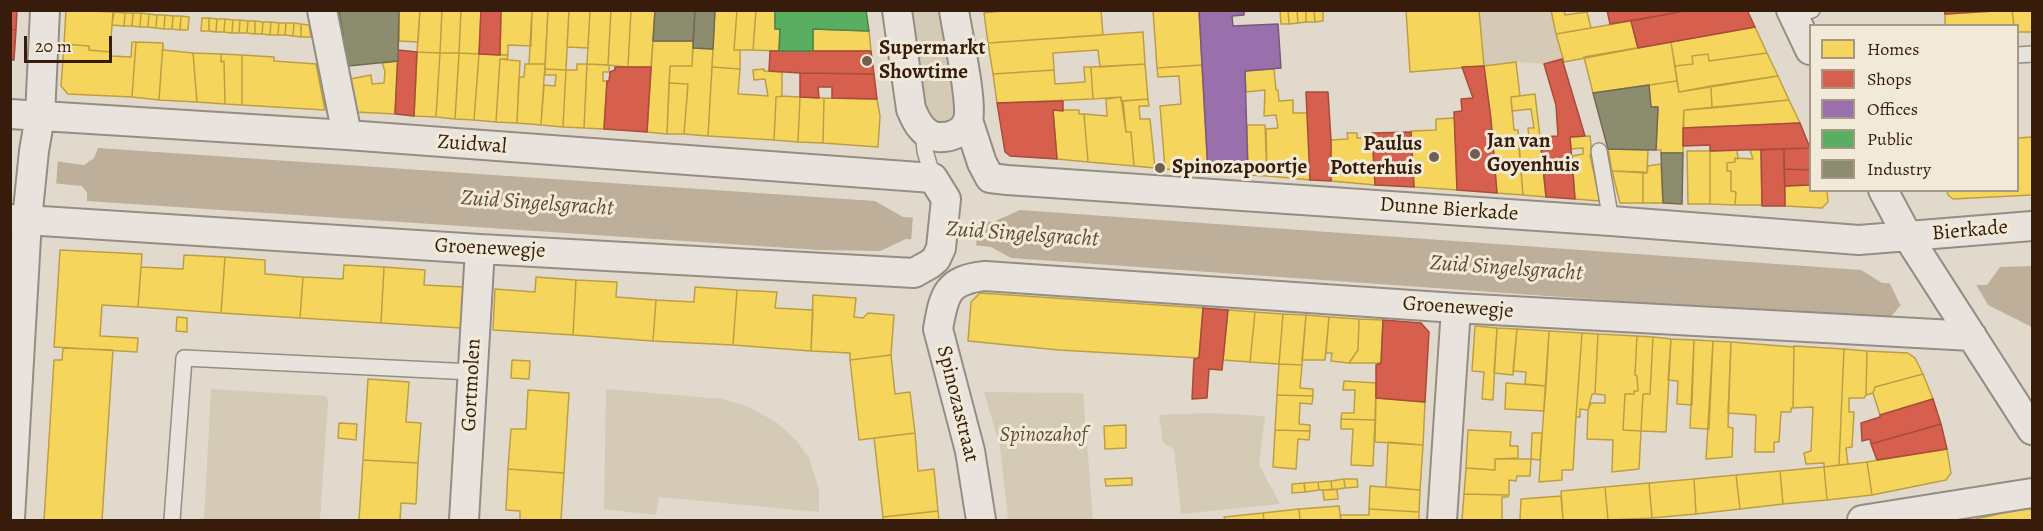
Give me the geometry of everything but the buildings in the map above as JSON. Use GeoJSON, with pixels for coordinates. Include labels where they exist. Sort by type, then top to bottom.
{"type":"FeatureCollection","features":[{"type":"Feature","properties":{"kind":"street"},"geometry":{"type":"LineString","coordinates":[[10,518],[19,220],[31,188],[40,116],[45,10]]}},
{"type":"Feature","properties":{"kind":"street"},"geometry":{"type":"LineString","coordinates":[[322,10],[347,135]]}},
{"type":"Feature","properties":{"kind":"street"},"geometry":{"type":"LineString","coordinates":[[897,10],[911,109],[916,122],[923,130],[934,136],[955,135],[968,120],[968,101],[954,10]]}},
{"type":"Feature","properties":{"kind":"street"},"geometry":{"type":"LineString","coordinates":[[1799,12],[1809,47]]}},
{"type":"Feature","properties":{"kind":"street","name":"Zuidwal"},"geometry":{"type":"LineString","coordinates":[[10,114],[347,135],[933,178]]}},
{"type":"Feature","properties":{"kind":"street","name":"Dunne Bierkade"},"geometry":{"type":"LineString","coordinates":[[968,120],[982,163],[990,178],[1859,240],[1908,237]]}},
{"type":"Feature","properties":{"kind":"street"},"geometry":{"type":"LineString","coordinates":[[933,178],[946,199],[938,253]]}},
{"type":"Feature","properties":{"kind":"street"},"geometry":{"type":"LineString","coordinates":[[1884,192],[1908,237],[1955,311],[2027,413]]}},
{"type":"Feature","properties":{"kind":"street","name":"Groenewegje"},"geometry":{"type":"LineString","coordinates":[[19,220],[892,273],[914,273],[930,264],[938,253]]}},
{"type":"Feature","properties":{"kind":"street","name":"Bierkade"},"geometry":{"type":"LineString","coordinates":[[1908,237],[1946,231],[2032,226]]}},
{"type":"Feature","properties":{"kind":"street","name":"Gortmolen"},"geometry":{"type":"LineString","coordinates":[[464,520],[480,249]]}},
{"type":"Feature","properties":{"kind":"street","name":"Groenewegje"},"geometry":{"type":"LineString","coordinates":[[954,286],[968,278],[985,276],[1456,308],[1972,336]]}},
{"type":"Feature","properties":{"kind":"street","name":"Spinozastraat"},"geometry":{"type":"LineString","coordinates":[[954,286],[941,309],[938,329],[970,451],[981,520]]}},
{"type":"Feature","properties":{"kind":"street"},"geometry":{"type":"LineString","coordinates":[[1442,520],[1456,308]]}},
{"type":"Feature","properties":{"kind":"street"},"geometry":{"type":"LineString","coordinates":[[1862,520],[2032,493]]}},
{"type":"Feature","properties":{"kind":"lane"},"geometry":{"type":"LineString","coordinates":[[923,130],[925,151],[933,178]]}},
{"type":"Feature","properties":{"kind":"lane"},"geometry":{"type":"LineString","coordinates":[[1599,151],[1611,221]]}},
{"type":"Feature","properties":{"kind":"lane"},"geometry":{"type":"LineString","coordinates":[[938,253],[954,286]]}},
{"type":"Feature","properties":{"kind":"lane"},"geometry":{"type":"LineString","coordinates":[[172,520],[184,358],[473,372]]}},
{"type":"Feature","properties":{"kind":"green space"},"geometry":{"type":"Polygon","coordinates":[[[897,11],[954,11],[968,120],[934,137],[897,11]]]}},
{"type":"Feature","properties":{"kind":"green space"},"geometry":{"type":"Polygon","coordinates":[[[1479,11],[1551,11],[1562,59],[1544,64],[1516,62],[1484,66],[1479,11]]]}},
{"type":"Feature","properties":{"kind":"green space"},"geometry":{"type":"Polygon","coordinates":[[[211,389],[326,396],[328,401],[320,520],[204,520],[211,389]]]}},
{"type":"Feature","properties":{"kind":"green space"},"geometry":{"type":"Polygon","coordinates":[[[606,389],[723,399],[749,407],[776,422],[796,440],[809,458],[819,489],[819,512],[659,497],[656,515],[604,509],[606,389]]]}},
{"type":"Feature","properties":{"kind":"green space","name":"Spinozahof"},"geometry":{"type":"Polygon","coordinates":[[[984,392],[1083,393],[1093,520],[1008,520],[1000,447],[984,392]]]}},
{"type":"Feature","properties":{"kind":"green space"},"geometry":{"type":"Polygon","coordinates":[[[1208,413],[1265,416],[1259,464],[1280,504],[1181,514],[1174,449],[1163,443],[1159,415],[1208,413]]]}},
{"type":"Feature","properties":{"kind":"water","name":"Zuid Singelsgracht"},"geometry":{"type":"Polygon","coordinates":[[[98,148],[875,201],[903,217],[993,222],[1020,210],[1861,270],[1882,283],[1987,285],[2000,267],[2032,266],[2032,327],[1988,305],[1901,305],[1888,320],[1011,258],[991,247],[906,239],[880,251],[819,250],[87,201],[87,193],[82,186],[11,179],[11,155],[84,165],[94,158],[98,148]]]}},
{"type":"Feature","properties":{"kind":"pier"},"geometry":{"type":"Polygon","coordinates":[[[10,152],[58,158],[56,187],[10,182],[10,152]]]}},
{"type":"Feature","properties":{"kind":"pier"},"geometry":{"type":"Polygon","coordinates":[[[913,215],[978,218],[976,249],[911,243],[913,215]]]}},
{"type":"Feature","properties":{"kind":"pier"},"geometry":{"type":"Polygon","coordinates":[[[1888,280],[1974,281],[1991,310],[1987,308],[1902,308],[1888,280]]]}},
{"type":"Feature","properties":{"kind":"place","name":"Supermarkt Showtime"},"geometry":{"type":"Point","coordinates":[867,61]}},
{"type":"Feature","properties":{"kind":"place","name":"Jan van Goyenhuis"},"geometry":{"type":"Point","coordinates":[1475,154]}},
{"type":"Feature","properties":{"kind":"place","name":"Paulus Potterhuis"},"geometry":{"type":"Point","coordinates":[1434,157]}},
{"type":"Feature","properties":{"kind":"place","name":"Spinozapoortje"},"geometry":{"type":"Point","coordinates":[1160,168]}}]}
